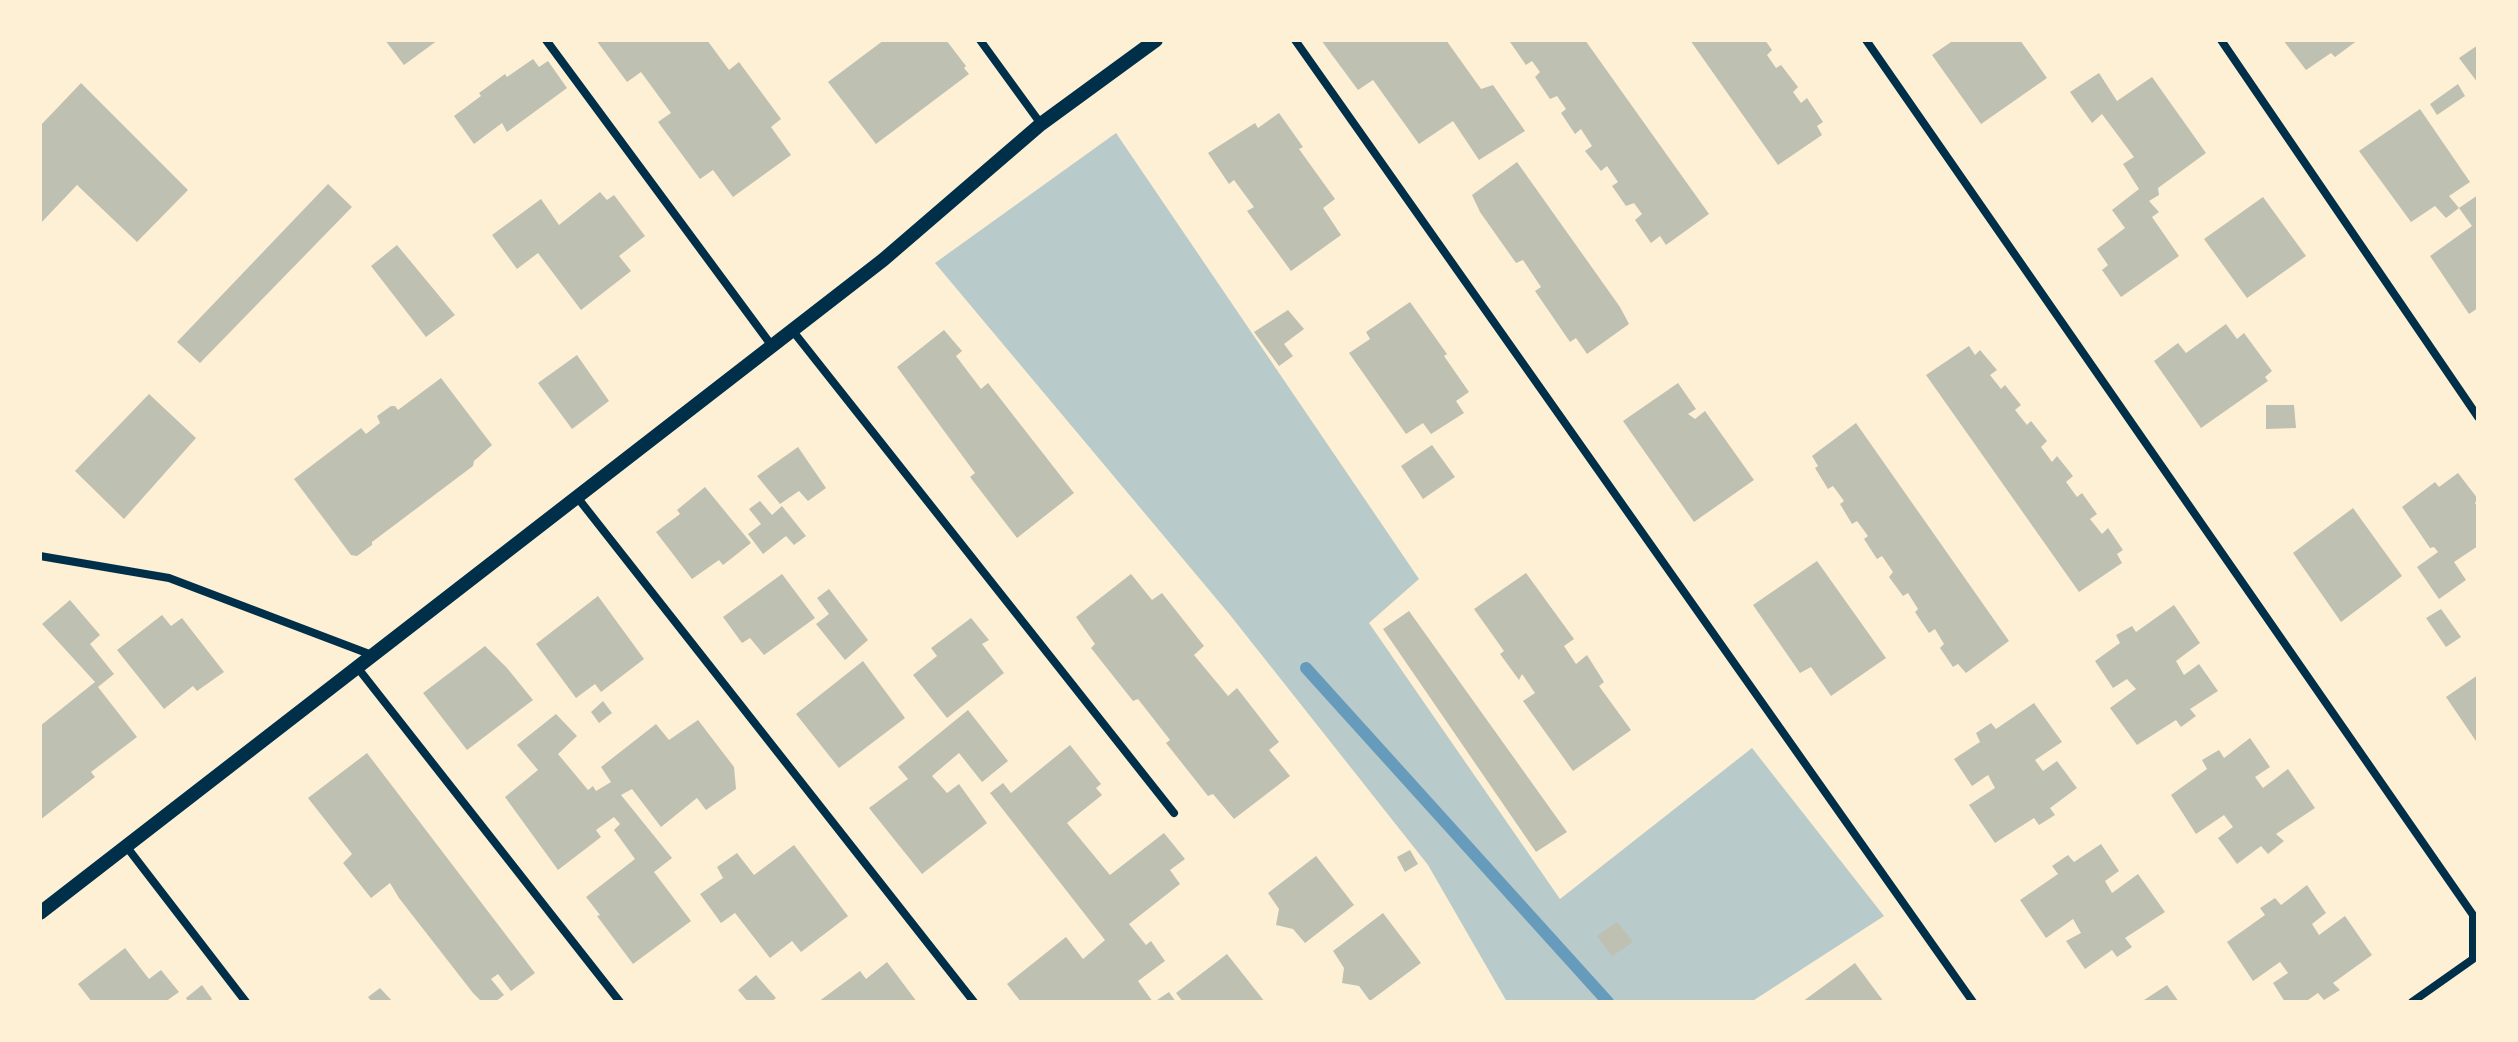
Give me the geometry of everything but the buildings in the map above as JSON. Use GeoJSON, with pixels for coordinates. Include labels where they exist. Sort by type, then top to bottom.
{"type":"FeatureCollection","features":[{"type":"Feature","properties":{"kind":"street"},"geometry":{"type":"LineString","coordinates":[[546,40],[772,346]]}},
{"type":"Feature","properties":{"kind":"street"},"geometry":{"type":"LineString","coordinates":[[980,40],[1041,124]]}},
{"type":"Feature","properties":{"kind":"street"},"geometry":{"type":"LineString","coordinates":[[40,913],[883,260],[1041,124],[1156,40]]}},
{"type":"Feature","properties":{"kind":"street"},"geometry":{"type":"LineString","coordinates":[[1295,40],[1973,1002]]}},
{"type":"Feature","properties":{"kind":"street"},"geometry":{"type":"LineString","coordinates":[[1866,40],[2473,915],[2473,959],[2412,1002]]}},
{"type":"Feature","properties":{"kind":"street"},"geometry":{"type":"LineString","coordinates":[[2221,40],[2478,417]]}},
{"type":"Feature","properties":{"kind":"street"},"geometry":{"type":"LineString","coordinates":[[792,330],[1174,813]]}},
{"type":"Feature","properties":{"kind":"street"},"geometry":{"type":"LineString","coordinates":[[577,497],[974,1002]]}},
{"type":"Feature","properties":{"kind":"street"},"geometry":{"type":"LineString","coordinates":[[40,556],[169,578],[372,655]]}},
{"type":"Feature","properties":{"kind":"street"},"geometry":{"type":"LineString","coordinates":[[357,667],[620,1002]]}},
{"type":"Feature","properties":{"kind":"street"},"geometry":{"type":"LineString","coordinates":[[126,846],[246,1002]]}},
{"type":"Feature","properties":{"kind":"shaded area"},"geometry":{"type":"Polygon","coordinates":[[[1116,133],[1419,579],[1369,623],[1560,899],[1752,748],[1884,916],[1751,1002],[1507,1002],[1428,865],[1230,615],[935,263],[1116,133]]]}},
{"type":"Feature","properties":{"kind":"waterway"},"geometry":{"type":"LineString","coordinates":[[1306,668],[1608,1002]]}}]}
